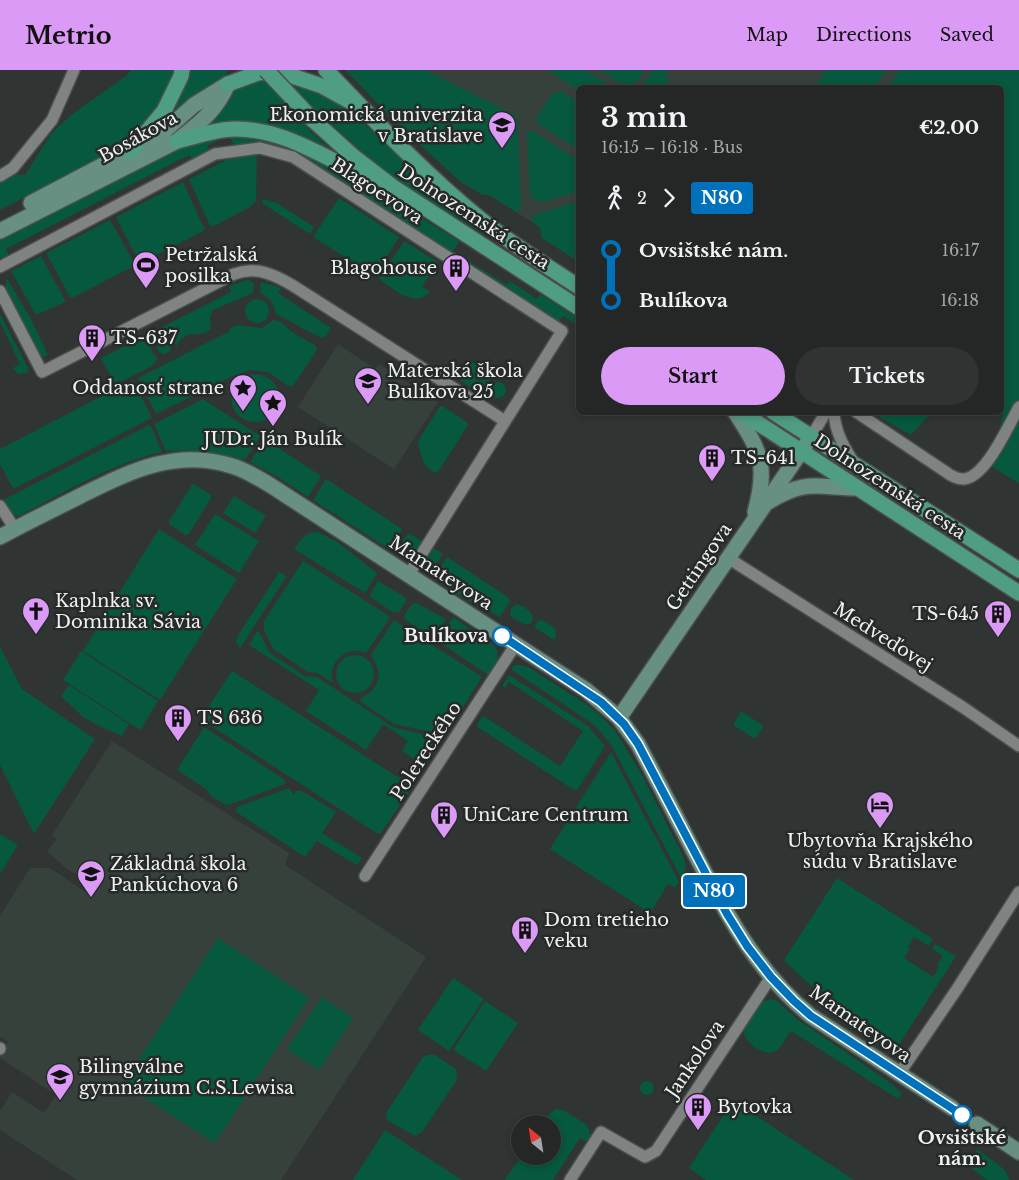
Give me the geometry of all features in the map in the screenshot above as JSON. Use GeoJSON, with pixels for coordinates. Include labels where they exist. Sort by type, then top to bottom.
{"type":"FeatureCollection","features":[{"type":"Feature","properties":{"kind":"main road"},"geometry":{"type":"LineString","coordinates":[[130,152],[164,112],[182,70]]}},
{"type":"Feature","properties":{"kind":"main road","name":"Dolnozemská cesta"},"geometry":{"type":"LineString","coordinates":[[266,70],[314,120],[354,157],[393,186],[576,306]]}},
{"type":"Feature","properties":{"kind":"main road","name":"Dolnozemská cesta"},"geometry":{"type":"LineString","coordinates":[[326,70],[436,180],[477,216],[497,232],[576,285]]}},
{"type":"Feature","properties":{"kind":"main road"},"geometry":{"type":"LineString","coordinates":[[231,77],[277,71],[322,86],[363,108]]}},
{"type":"Feature","properties":{"kind":"main road"},"geometry":{"type":"LineString","coordinates":[[177,141],[233,129],[268,132],[308,147],[354,171],[393,186]]}},
{"type":"Feature","properties":{"kind":"main road","name":"Dolnozemská cesta"},"geometry":{"type":"LineString","coordinates":[[746,415],[1019,593]]}},
{"type":"Feature","properties":{"kind":"main road","name":"Dolnozemská cesta"},"geometry":{"type":"LineString","coordinates":[[778,415],[856,467],[1019,570]]}},
{"type":"Feature","properties":{"kind":"street"},"geometry":{"type":"LineString","coordinates":[[0,176],[13,168],[52,120],[74,70]]}},
{"type":"Feature","properties":{"kind":"street","name":"Bosákova"},"geometry":{"type":"LineString","coordinates":[[0,219],[160,135],[194,105],[231,77]]}},
{"type":"Feature","properties":{"kind":"street","name":"Bosákova"},"geometry":{"type":"LineString","coordinates":[[0,230],[177,141],[203,120],[215,106],[231,77]]}},
{"type":"Feature","properties":{"kind":"street","name":"Blagoevova"},"geometry":{"type":"LineString","coordinates":[[0,267],[215,154],[260,148],[293,156],[562,331],[505,421]]}},
{"type":"Feature","properties":{"kind":"street"},"geometry":{"type":"LineString","coordinates":[[0,291],[42,372],[234,274],[242,271],[265,272],[292,285],[505,421],[409,574]]}},
{"type":"Feature","properties":{"kind":"street"},"geometry":{"type":"LineString","coordinates":[[860,415],[954,477],[963,479],[975,475],[985,466],[1019,407]]}},
{"type":"Feature","properties":{"kind":"street"},"geometry":{"type":"LineString","coordinates":[[737,415],[754,442],[761,464],[761,487],[752,521]]}},
{"type":"Feature","properties":{"kind":"street"},"geometry":{"type":"LineString","coordinates":[[811,437],[824,415]]}},
{"type":"Feature","properties":{"kind":"street"},"geometry":{"type":"LineString","coordinates":[[834,415],[840,439],[856,467]]}},
{"type":"Feature","properties":{"kind":"street","name":"Gettingova"},"geometry":{"type":"LineString","coordinates":[[619,718],[811,437]]}},
{"type":"Feature","properties":{"kind":"street","name":"Mamateyova"},"geometry":{"type":"LineString","coordinates":[[0,537],[141,468],[170,461],[204,461],[231,466],[262,480],[516,644],[596,698],[619,718],[638,744],[737,931],[771,977],[811,1016],[952,1108]]}},
{"type":"Feature","properties":{"kind":"street"},"geometry":{"type":"LineString","coordinates":[[763,506],[793,489],[804,486],[858,488]]}},
{"type":"Feature","properties":{"kind":"street"},"geometry":{"type":"LineString","coordinates":[[0,506],[14,529]]}},
{"type":"Feature","properties":{"kind":"street","name":"Medveďovej"},"geometry":{"type":"LineString","coordinates":[[728,558],[964,708],[1019,746]]}},
{"type":"Feature","properties":{"kind":"street","name":"Polereckého"},"geometry":{"type":"LineString","coordinates":[[365,876],[516,644]]}},
{"type":"Feature","properties":{"kind":"street"},"geometry":{"type":"LineString","coordinates":[[899,1074],[1018,897]]}},
{"type":"Feature","properties":{"kind":"street","name":"Jankolova"},"geometry":{"type":"LineString","coordinates":[[570,1180],[601,1132],[645,1157],[656,1151],[771,977]]}},
{"type":"Feature","properties":{"kind":"street"},"geometry":{"type":"LineString","coordinates":[[977,1124],[1019,1152]]}},
{"type":"Feature","properties":{"kind":"shaded area","name":"Ekonomická univerzita v Bratislave"},"geometry":{"type":"Polygon","coordinates":[[[345,70],[1019,70],[1004,85],[576,85],[576,260],[542,238],[540,227],[489,195],[483,195],[461,182],[406,132],[345,70]]]}},
{"type":"Feature","properties":{"kind":"shaded area","name":"Materská škola Bulíkova 25"},"geometry":{"type":"Polygon","coordinates":[[[338,344],[375,369],[379,364],[438,402],[394,469],[298,407],[338,344]]]}},
{"type":"Feature","properties":{"kind":"shaded area"},"geometry":{"type":"Polygon","coordinates":[[[112,741],[289,853],[285,865],[426,957],[281,1180],[77,1180],[0,1130],[0,1111],[12,1092],[44,1113],[56,1095],[0,1058],[0,1054],[8,1042],[0,1037],[0,916],[30,868],[50,868],[85,892],[90,884],[66,868],[47,851],[57,839],[52,835],[112,741]]]}},
{"type":"Feature","properties":{"kind":"green space"},"geometry":{"type":"Polygon","coordinates":[[[131,70],[176,70],[171,91],[143,131],[120,148],[0,210],[0,180],[10,174],[25,175],[51,134],[71,115],[126,76],[131,70]]]}},
{"type":"Feature","properties":{"kind":"green space"},"geometry":{"type":"Polygon","coordinates":[[[186,70],[228,70],[225,78],[165,124],[182,88],[186,70]]]}},
{"type":"Feature","properties":{"kind":"green space"},"geometry":{"type":"Polygon","coordinates":[[[345,70],[425,70],[517,116],[521,206],[518,213],[489,195],[483,195],[461,182],[406,132],[345,70]]]}},
{"type":"Feature","properties":{"kind":"green space"},"geometry":{"type":"Polygon","coordinates":[[[547,70],[585,70],[610,85],[576,85],[576,88],[547,70]]]}},
{"type":"Feature","properties":{"kind":"green space"},"geometry":{"type":"Polygon","coordinates":[[[599,70],[644,70],[638,80],[632,84],[620,83],[599,70]]]}},
{"type":"Feature","properties":{"kind":"green space"},"geometry":{"type":"Polygon","coordinates":[[[653,70],[669,70],[665,76],[670,79],[666,85],[644,85],[653,70]]]}},
{"type":"Feature","properties":{"kind":"green space"},"geometry":{"type":"Polygon","coordinates":[[[826,70],[886,70],[876,85],[816,85],[826,70]]]}},
{"type":"Feature","properties":{"kind":"green space"},"geometry":{"type":"Polygon","coordinates":[[[900,70],[1019,70],[1019,483],[992,467],[1004,415],[1004,85],[890,85],[900,70]]]}},
{"type":"Feature","properties":{"kind":"green space"},"geometry":{"type":"Polygon","coordinates":[[[284,76],[336,98],[487,236],[402,184],[320,114],[307,128],[349,166],[295,137],[196,133],[231,89],[257,78],[284,76]]]}},
{"type":"Feature","properties":{"kind":"green space"},"geometry":{"type":"Polygon","coordinates":[[[560,91],[576,100],[576,148],[538,124],[536,118],[552,94],[560,91]]]}},
{"type":"Feature","properties":{"kind":"green space"},"geometry":{"type":"Polygon","coordinates":[[[531,130],[576,159],[576,192],[544,202],[534,200],[530,193],[527,133],[531,130]]]}},
{"type":"Feature","properties":{"kind":"green space"},"geometry":{"type":"Polygon","coordinates":[[[228,133],[250,134],[289,143],[307,151],[459,241],[453,251],[507,285],[510,281],[537,299],[540,294],[576,317],[576,324],[563,316],[558,323],[298,155],[267,145],[243,144],[235,146],[228,135],[207,146],[211,153],[193,162],[189,155],[6,249],[9,256],[0,258],[0,237],[194,140],[228,133]]]}},
{"type":"Feature","properties":{"kind":"green space"},"geometry":{"type":"Polygon","coordinates":[[[257,153],[256,201],[250,207],[212,227],[210,226],[189,179],[238,154],[257,153]]]}},
{"type":"Feature","properties":{"kind":"green space"},"geometry":{"type":"Polygon","coordinates":[[[183,182],[205,230],[141,263],[139,262],[116,217],[183,182]]]}},
{"type":"Feature","properties":{"kind":"green space"},"geometry":{"type":"Polygon","coordinates":[[[339,198],[399,237],[375,276],[313,237],[339,198]]]}},
{"type":"Feature","properties":{"kind":"green space"},"geometry":{"type":"Polygon","coordinates":[[[262,199],[277,203],[314,227],[310,234],[263,204],[262,199]]]}},
{"type":"Feature","properties":{"kind":"green space"},"geometry":{"type":"Polygon","coordinates":[[[576,202],[576,260],[542,238],[540,228],[531,221],[536,214],[576,202]]]}},
{"type":"Feature","properties":{"kind":"green space"},"geometry":{"type":"Polygon","coordinates":[[[110,220],[135,264],[134,266],[72,298],[70,297],[46,253],[110,220]]]}},
{"type":"Feature","properties":{"kind":"green space"},"geometry":{"type":"Polygon","coordinates":[[[404,241],[438,262],[422,286],[430,292],[424,297],[417,299],[404,296],[379,279],[404,241]]]}},
{"type":"Feature","properties":{"kind":"green space"},"geometry":{"type":"Polygon","coordinates":[[[41,256],[65,302],[36,315],[11,271],[41,256]]]}},
{"type":"Feature","properties":{"kind":"green space"},"geometry":{"type":"Polygon","coordinates":[[[6,279],[32,321],[48,355],[42,357],[36,350],[6,290],[6,279]]]}},
{"type":"Feature","properties":{"kind":"green space"},"geometry":{"type":"Polygon","coordinates":[[[249,280],[254,284],[253,293],[213,310],[210,317],[211,328],[208,331],[201,334],[187,335],[180,340],[176,347],[169,335],[163,334],[158,336],[153,340],[151,346],[152,352],[158,358],[152,366],[116,384],[114,382],[101,358],[231,292],[229,286],[249,280]]]}},
{"type":"Feature","properties":{"kind":"green space"},"geometry":{"type":"Polygon","coordinates":[[[262,282],[281,288],[278,293],[331,328],[326,336],[321,338],[276,314],[272,302],[261,293],[260,284],[262,282]]]}},
{"type":"Feature","properties":{"kind":"green space"},"geometry":{"type":"Polygon","coordinates":[[[257,299],[266,302],[269,311],[266,320],[257,323],[248,320],[245,311],[248,302],[257,299]]]}},
{"type":"Feature","properties":{"kind":"green space"},"geometry":{"type":"Polygon","coordinates":[[[0,314],[29,370],[27,373],[18,374],[13,368],[20,364],[0,322],[0,314]]]}},
{"type":"Feature","properties":{"kind":"green space"},"geometry":{"type":"Polygon","coordinates":[[[273,320],[282,322],[289,330],[316,346],[317,350],[293,386],[288,386],[268,372],[250,370],[235,375],[156,414],[138,378],[230,331],[230,328],[239,325],[262,328],[273,320]]]}},
{"type":"Feature","properties":{"kind":"green space"},"geometry":{"type":"Polygon","coordinates":[[[161,340],[167,340],[171,347],[167,354],[161,354],[157,350],[157,344],[161,340]]]}},
{"type":"Feature","properties":{"kind":"green space"},"geometry":{"type":"Polygon","coordinates":[[[471,361],[493,375],[481,394],[459,380],[471,361]]]}},
{"type":"Feature","properties":{"kind":"green space"},"geometry":{"type":"Polygon","coordinates":[[[255,374],[264,376],[272,381],[277,389],[279,398],[277,407],[272,415],[264,420],[255,422],[246,420],[238,415],[233,407],[231,398],[233,389],[238,381],[246,376],[255,374]]]}},
{"type":"Feature","properties":{"kind":"green space"},"geometry":{"type":"Polygon","coordinates":[[[133,380],[152,418],[15,488],[12,487],[0,464],[0,449],[133,380]]]}},
{"type":"Feature","properties":{"kind":"green space"},"geometry":{"type":"Polygon","coordinates":[[[498,382],[506,390],[498,398],[490,390],[498,382]]]}},
{"type":"Feature","properties":{"kind":"green space"},"geometry":{"type":"Polygon","coordinates":[[[203,399],[260,436],[245,460],[206,452],[166,451],[154,424],[203,399]]]}},
{"type":"Feature","properties":{"kind":"green space"},"geometry":{"type":"Polygon","coordinates":[[[440,406],[467,422],[468,425],[436,473],[425,464],[418,441],[440,406]]]}},
{"type":"Feature","properties":{"kind":"green space"},"geometry":{"type":"Polygon","coordinates":[[[876,415],[929,415],[911,435],[876,415]]]}},
{"type":"Feature","properties":{"kind":"green space"},"geometry":{"type":"Polygon","coordinates":[[[149,425],[162,452],[106,471],[19,516],[10,515],[1,501],[149,425]]]}},
{"type":"Feature","properties":{"kind":"green space"},"geometry":{"type":"Polygon","coordinates":[[[265,439],[321,476],[308,497],[250,462],[265,439]]]}},
{"type":"Feature","properties":{"kind":"green space"},"geometry":{"type":"Polygon","coordinates":[[[326,479],[402,529],[390,550],[313,500],[326,479]]]}},
{"type":"Feature","properties":{"kind":"green space"},"geometry":{"type":"Polygon","coordinates":[[[194,484],[211,495],[211,498],[188,535],[185,535],[169,524],[169,521],[194,484]]]}},
{"type":"Feature","properties":{"kind":"green space"},"geometry":{"type":"Polygon","coordinates":[[[234,496],[266,516],[255,533],[223,513],[234,496]]]}},
{"type":"Feature","properties":{"kind":"green space"},"geometry":{"type":"Polygon","coordinates":[[[215,514],[259,541],[239,573],[195,545],[215,514]]]}},
{"type":"Feature","properties":{"kind":"green space"},"geometry":{"type":"Polygon","coordinates":[[[159,529],[237,579],[160,700],[83,651],[159,529]]]}},
{"type":"Feature","properties":{"kind":"green space"},"geometry":{"type":"Polygon","coordinates":[[[314,532],[318,532],[336,541],[377,573],[365,593],[294,549],[301,539],[314,532]]]}},
{"type":"Feature","properties":{"kind":"green space"},"geometry":{"type":"Polygon","coordinates":[[[408,533],[422,541],[413,555],[404,558],[394,553],[408,533]]]}},
{"type":"Feature","properties":{"kind":"green space"},"geometry":{"type":"Polygon","coordinates":[[[432,547],[443,554],[429,575],[424,565],[432,547]]]}},
{"type":"Feature","properties":{"kind":"green space"},"geometry":{"type":"Polygon","coordinates":[[[447,557],[509,598],[510,602],[500,617],[462,597],[433,578],[447,557]]]}},
{"type":"Feature","properties":{"kind":"green space"},"geometry":{"type":"Polygon","coordinates":[[[303,561],[390,618],[366,653],[352,651],[340,657],[333,668],[333,683],[318,673],[308,672],[273,649],[264,630],[264,621],[303,561]]]}},
{"type":"Feature","properties":{"kind":"green space"},"geometry":{"type":"Polygon","coordinates":[[[279,572],[287,576],[240,648],[236,642],[237,637],[279,572]]]}},
{"type":"Feature","properties":{"kind":"green space"},"geometry":{"type":"Polygon","coordinates":[[[378,581],[406,598],[406,602],[399,612],[392,612],[369,596],[378,581]]]}},
{"type":"Feature","properties":{"kind":"green space"},"geometry":{"type":"Polygon","coordinates":[[[416,603],[446,619],[434,638],[404,619],[411,605],[416,603]]]}},
{"type":"Feature","properties":{"kind":"green space"},"geometry":{"type":"Polygon","coordinates":[[[517,604],[529,611],[533,619],[531,623],[525,625],[510,616],[511,608],[517,604]]]}},
{"type":"Feature","properties":{"kind":"green space"},"geometry":{"type":"Polygon","coordinates":[[[453,617],[495,646],[498,654],[497,661],[490,676],[438,641],[453,617]]]}},
{"type":"Feature","properties":{"kind":"green space"},"geometry":{"type":"Polygon","coordinates":[[[394,620],[482,677],[445,735],[394,724],[361,702],[360,699],[374,688],[378,679],[376,664],[371,655],[394,620]]]}},
{"type":"Feature","properties":{"kind":"green space"},"geometry":{"type":"Polygon","coordinates":[[[542,620],[555,628],[556,636],[554,640],[534,627],[538,621],[542,620]]]}},
{"type":"Feature","properties":{"kind":"green space"},"geometry":{"type":"Polygon","coordinates":[[[257,631],[270,653],[305,676],[317,677],[393,727],[442,739],[426,763],[418,762],[402,751],[408,741],[383,724],[366,750],[306,711],[319,690],[249,645],[257,631]]]}},
{"type":"Feature","properties":{"kind":"green space"},"geometry":{"type":"Polygon","coordinates":[[[0,647],[22,689],[95,739],[34,834],[0,765],[0,647]]]}},
{"type":"Feature","properties":{"kind":"green space"},"geometry":{"type":"Polygon","coordinates":[[[81,651],[158,701],[140,730],[63,680],[81,651]]]}},
{"type":"Feature","properties":{"kind":"green space"},"geometry":{"type":"Polygon","coordinates":[[[355,655],[369,660],[374,674],[369,688],[355,693],[341,688],[336,674],[341,660],[355,655]]]}},
{"type":"Feature","properties":{"kind":"green space"},"geometry":{"type":"Polygon","coordinates":[[[516,665],[530,668],[586,704],[616,732],[642,775],[684,858],[686,869],[681,878],[613,748],[601,732],[590,722],[512,670],[511,667],[516,665]]]}},
{"type":"Feature","properties":{"kind":"green space"},"geometry":{"type":"Polygon","coordinates":[[[232,671],[407,783],[410,790],[381,833],[378,834],[202,720],[201,718],[232,671]]]}},
{"type":"Feature","properties":{"kind":"green space"},"geometry":{"type":"Polygon","coordinates":[[[509,675],[588,726],[605,746],[578,789],[574,790],[476,726],[482,716],[485,717],[560,766],[583,731],[509,682],[505,688],[502,686],[509,675]]]}},
{"type":"Feature","properties":{"kind":"green space"},"geometry":{"type":"Polygon","coordinates":[[[69,685],[129,724],[122,736],[83,717],[61,696],[69,685]]]}},
{"type":"Feature","properties":{"kind":"green space"},"geometry":{"type":"Polygon","coordinates":[[[741,711],[764,726],[755,739],[733,725],[741,711]]]}},
{"type":"Feature","properties":{"kind":"green space"},"geometry":{"type":"Polygon","coordinates":[[[204,727],[284,779],[285,784],[226,805],[211,796],[206,789],[177,770],[204,727]]]}},
{"type":"Feature","properties":{"kind":"green space"},"geometry":{"type":"Polygon","coordinates":[[[611,752],[679,882],[675,888],[668,884],[650,913],[550,849],[611,752]]]}},
{"type":"Feature","properties":{"kind":"green space"},"geometry":{"type":"Polygon","coordinates":[[[289,788],[294,795],[296,791],[302,791],[336,812],[322,833],[362,858],[357,865],[317,841],[305,857],[236,812],[237,807],[289,788]]]}},
{"type":"Feature","properties":{"kind":"green space"},"geometry":{"type":"Polygon","coordinates":[[[0,834],[18,845],[0,874],[0,834]]]}},
{"type":"Feature","properties":{"kind":"green space"},"geometry":{"type":"Polygon","coordinates":[[[837,878],[933,939],[929,946],[914,937],[908,947],[910,949],[904,958],[933,977],[939,967],[937,965],[943,956],[932,949],[935,944],[956,956],[900,1043],[889,1042],[858,1024],[822,996],[784,960],[837,878]]]}},
{"type":"Feature","properties":{"kind":"green space"},"geometry":{"type":"Polygon","coordinates":[[[218,938],[309,998],[215,1143],[123,1084],[218,938]]]}},
{"type":"Feature","properties":{"kind":"green space"},"geometry":{"type":"Polygon","coordinates":[[[453,978],[484,999],[449,1051],[418,1030],[453,978]]]}},
{"type":"Feature","properties":{"kind":"green space"},"geometry":{"type":"Polygon","coordinates":[[[322,997],[353,1018],[319,1070],[287,1049],[322,997]]]}},
{"type":"Feature","properties":{"kind":"green space"},"geometry":{"type":"Polygon","coordinates":[[[771,999],[777,1001],[797,1019],[892,1084],[902,1093],[898,1099],[791,1031],[782,1045],[774,1052],[770,1053],[756,1048],[745,1037],[745,1027],[758,1005],[771,999]]]}},
{"type":"Feature","properties":{"kind":"green space"},"geometry":{"type":"Polygon","coordinates":[[[485,1001],[518,1023],[486,1071],[453,1050],[485,1001]]]}},
{"type":"Feature","properties":{"kind":"green space"},"geometry":{"type":"Polygon","coordinates":[[[435,1055],[456,1069],[457,1080],[422,1132],[415,1136],[387,1120],[386,1113],[423,1057],[435,1055]]]}},
{"type":"Feature","properties":{"kind":"green space"},"geometry":{"type":"Polygon","coordinates":[[[644,1081],[650,1081],[654,1088],[650,1095],[644,1095],[640,1091],[640,1085],[644,1081]]]}},
{"type":"Feature","properties":{"kind":"green space"},"geometry":{"type":"Polygon","coordinates":[[[732,1102],[735,1102],[854,1180],[706,1180],[689,1168],[732,1102]]]}},
{"type":"Feature","properties":{"kind":"green space"},"geometry":{"type":"Polygon","coordinates":[[[556,1109],[564,1110],[587,1125],[591,1136],[587,1142],[580,1138],[553,1180],[505,1180],[515,1165],[561,1165],[561,1115],[549,1115],[556,1109]]]}},
{"type":"Feature","properties":{"kind":"green space"},"geometry":{"type":"Polygon","coordinates":[[[385,1130],[462,1180],[353,1180],[385,1130]]]}},
{"type":"Feature","properties":{"kind":"green space"},"geometry":{"type":"Polygon","coordinates":[[[977,1149],[1004,1169],[1010,1180],[987,1180],[967,1165],[977,1149]]]}},
{"type":"Feature","properties":{"kind":"tunnel"},"geometry":{"type":"LineString","coordinates":[[952,1108],[977,1124]]}},
{"type":"Feature","properties":{"kind":"bus line","name":"N80"},"geometry":{"type":"LineString","coordinates":[[502,636],[596,698],[619,718],[629,730],[737,931],[771,977],[794,1001],[827,1028],[962,1115]]}},
{"type":"Feature","properties":{"kind":"place","name":"Ekonomická univerzita v Bratislave"},"geometry":{"type":"Point","coordinates":[502,149]}},
{"type":"Feature","properties":{"kind":"place","name":"Petržalská posilka"},"geometry":{"type":"Point","coordinates":[146,289]}},
{"type":"Feature","properties":{"kind":"place","name":"Blagohouse"},"geometry":{"type":"Point","coordinates":[456,292]}},
{"type":"Feature","properties":{"kind":"place","name":"TS-637"},"geometry":{"type":"Point","coordinates":[92,362]}},
{"type":"Feature","properties":{"kind":"place","name":"Materská škola Bulíkova 25"},"geometry":{"type":"Point","coordinates":[368,405]}},
{"type":"Feature","properties":{"kind":"place","name":"Oddanosť strane"},"geometry":{"type":"Point","coordinates":[243,412]}},
{"type":"Feature","properties":{"kind":"place","name":"JUDr. Ján Bulík"},"geometry":{"type":"Point","coordinates":[273,427]}},
{"type":"Feature","properties":{"kind":"place","name":"TS-641"},"geometry":{"type":"Point","coordinates":[712,482]}},
{"type":"Feature","properties":{"kind":"place","name":"Kaplnka sv. Dominika Sávia"},"geometry":{"type":"Point","coordinates":[36,635]}},
{"type":"Feature","properties":{"kind":"place","name":"Bulíkova"},"geometry":{"type":"Point","coordinates":[502,636]}},
{"type":"Feature","properties":{"kind":"place","name":"TS-645"},"geometry":{"type":"Point","coordinates":[998,638]}},
{"type":"Feature","properties":{"kind":"place","name":"TS 636"},"geometry":{"type":"Point","coordinates":[178,742]}},
{"type":"Feature","properties":{"kind":"place","name":"Ubytovňa Krajského súdu v Bratislave"},"geometry":{"type":"Point","coordinates":[880,829]}},
{"type":"Feature","properties":{"kind":"place","name":"UniCare Centrum"},"geometry":{"type":"Point","coordinates":[444,839]}},
{"type":"Feature","properties":{"kind":"place","name":"Základná škola Pankúchova 6"},"geometry":{"type":"Point","coordinates":[91,898]}},
{"type":"Feature","properties":{"kind":"place","name":"Dom tretieho veku"},"geometry":{"type":"Point","coordinates":[525,954]}},
{"type":"Feature","properties":{"kind":"place","name":"Bilingválne gymnázium C.S.Lewisa"},"geometry":{"type":"Point","coordinates":[60,1101]}},
{"type":"Feature","properties":{"kind":"place","name":"Ovsištské nám."},"geometry":{"type":"Point","coordinates":[962,1115]}},
{"type":"Feature","properties":{"kind":"place","name":"Bytovka"},"geometry":{"type":"Point","coordinates":[698,1131]}}]}
